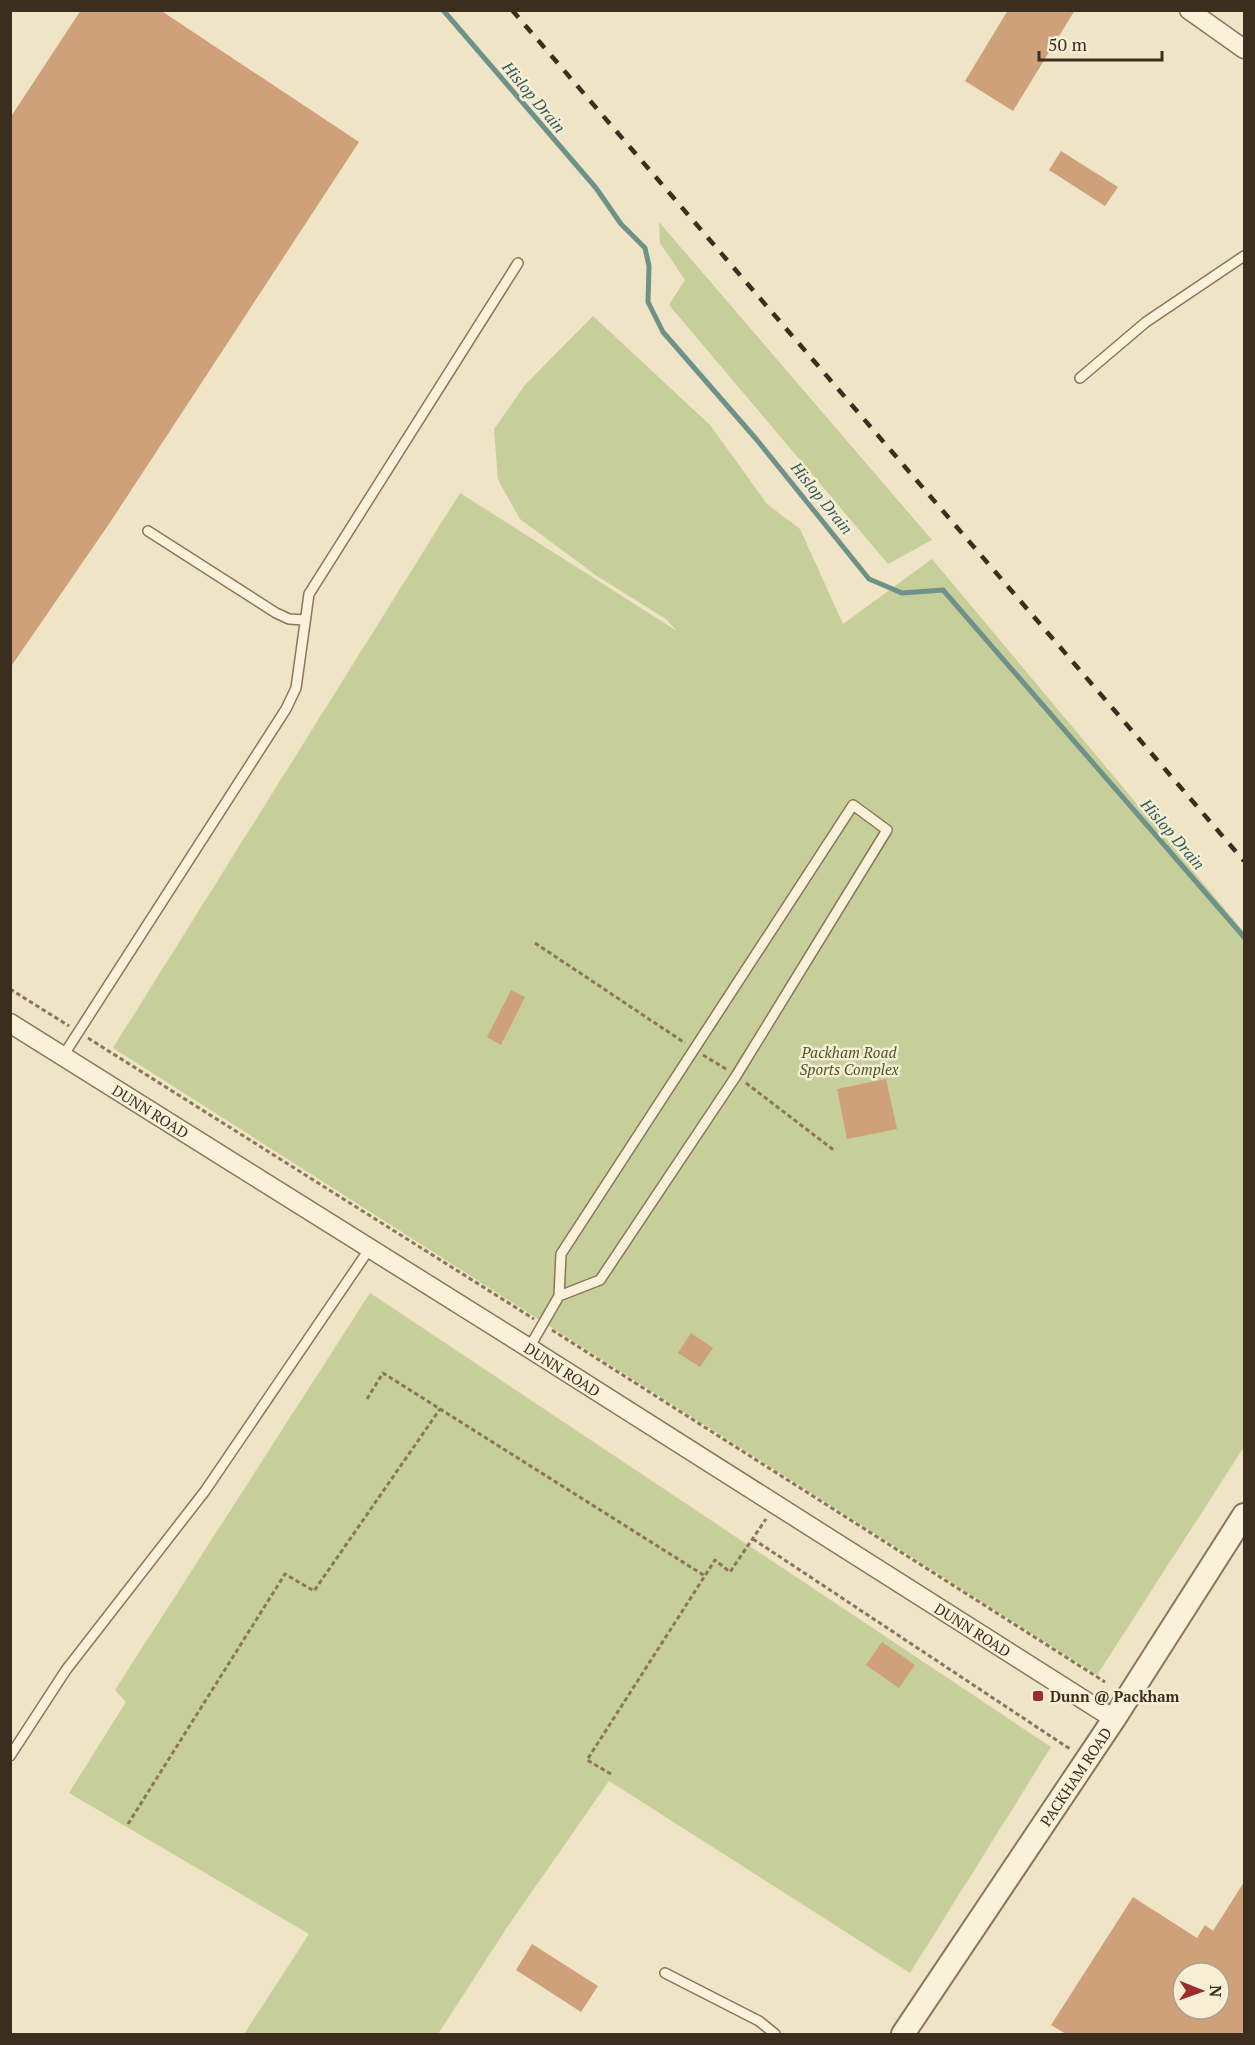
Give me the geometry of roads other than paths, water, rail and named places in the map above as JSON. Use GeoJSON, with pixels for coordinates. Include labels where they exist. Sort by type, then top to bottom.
{"type":"FeatureCollection","features":[{"type":"Feature","properties":{"kind":"street"},"geometry":{"type":"LineString","coordinates":[[1189,10],[1245,49]]}},
{"type":"Feature","properties":{"kind":"street","name":"DUNN ROAD"},"geometry":{"type":"LineString","coordinates":[[10,1023],[529,1348],[1114,1719]]}},
{"type":"Feature","properties":{"kind":"street","name":"PACKHAM ROAD"},"geometry":{"type":"LineString","coordinates":[[903,2034],[1087,1760],[1245,1515]]}},
{"type":"Feature","properties":{"kind":"lane"},"geometry":{"type":"LineString","coordinates":[[1080,378],[1146,322],[1245,256]]}},
{"type":"Feature","properties":{"kind":"lane"},"geometry":{"type":"LineString","coordinates":[[63,1056],[286,709],[296,688],[309,594],[518,263]]}},
{"type":"Feature","properties":{"kind":"lane"},"geometry":{"type":"LineString","coordinates":[[148,531],[276,613],[289,620],[305,620]]}},
{"type":"Feature","properties":{"kind":"lane"},"geometry":{"type":"LineString","coordinates":[[529,1348],[559,1296],[561,1254],[853,805],[887,830],[736,1076],[600,1280],[559,1296]]}},
{"type":"Feature","properties":{"kind":"lane"},"geometry":{"type":"LineString","coordinates":[[10,1756],[66,1670],[205,1491],[370,1248]]}},
{"type":"Feature","properties":{"kind":"lane"},"geometry":{"type":"LineString","coordinates":[[665,1973],[759,2021],[775,2034]]}},
{"type":"Feature","properties":{"kind":"waterway","name":"Hislop Drain"},"geometry":{"type":"LineString","coordinates":[[443,10],[596,188],[621,224],[645,248],[649,266],[648,302],[663,332],[757,440],[869,579],[902,593],[943,590],[1244,937]]}},
{"type":"Feature","properties":{"kind":"railway"},"geometry":{"type":"LineString","coordinates":[[512,10],[1244,861]]}},
{"type":"Feature","properties":{"kind":"place","name":"Dunn @ Packham"},"geometry":{"type":"Point","coordinates":[1038,1696]}},
{"type":"Feature","properties":{"kind":"park label","name":"Packham Road Sports Complex"},"geometry":{"type":"Point","coordinates":[849,1060]}}]}
